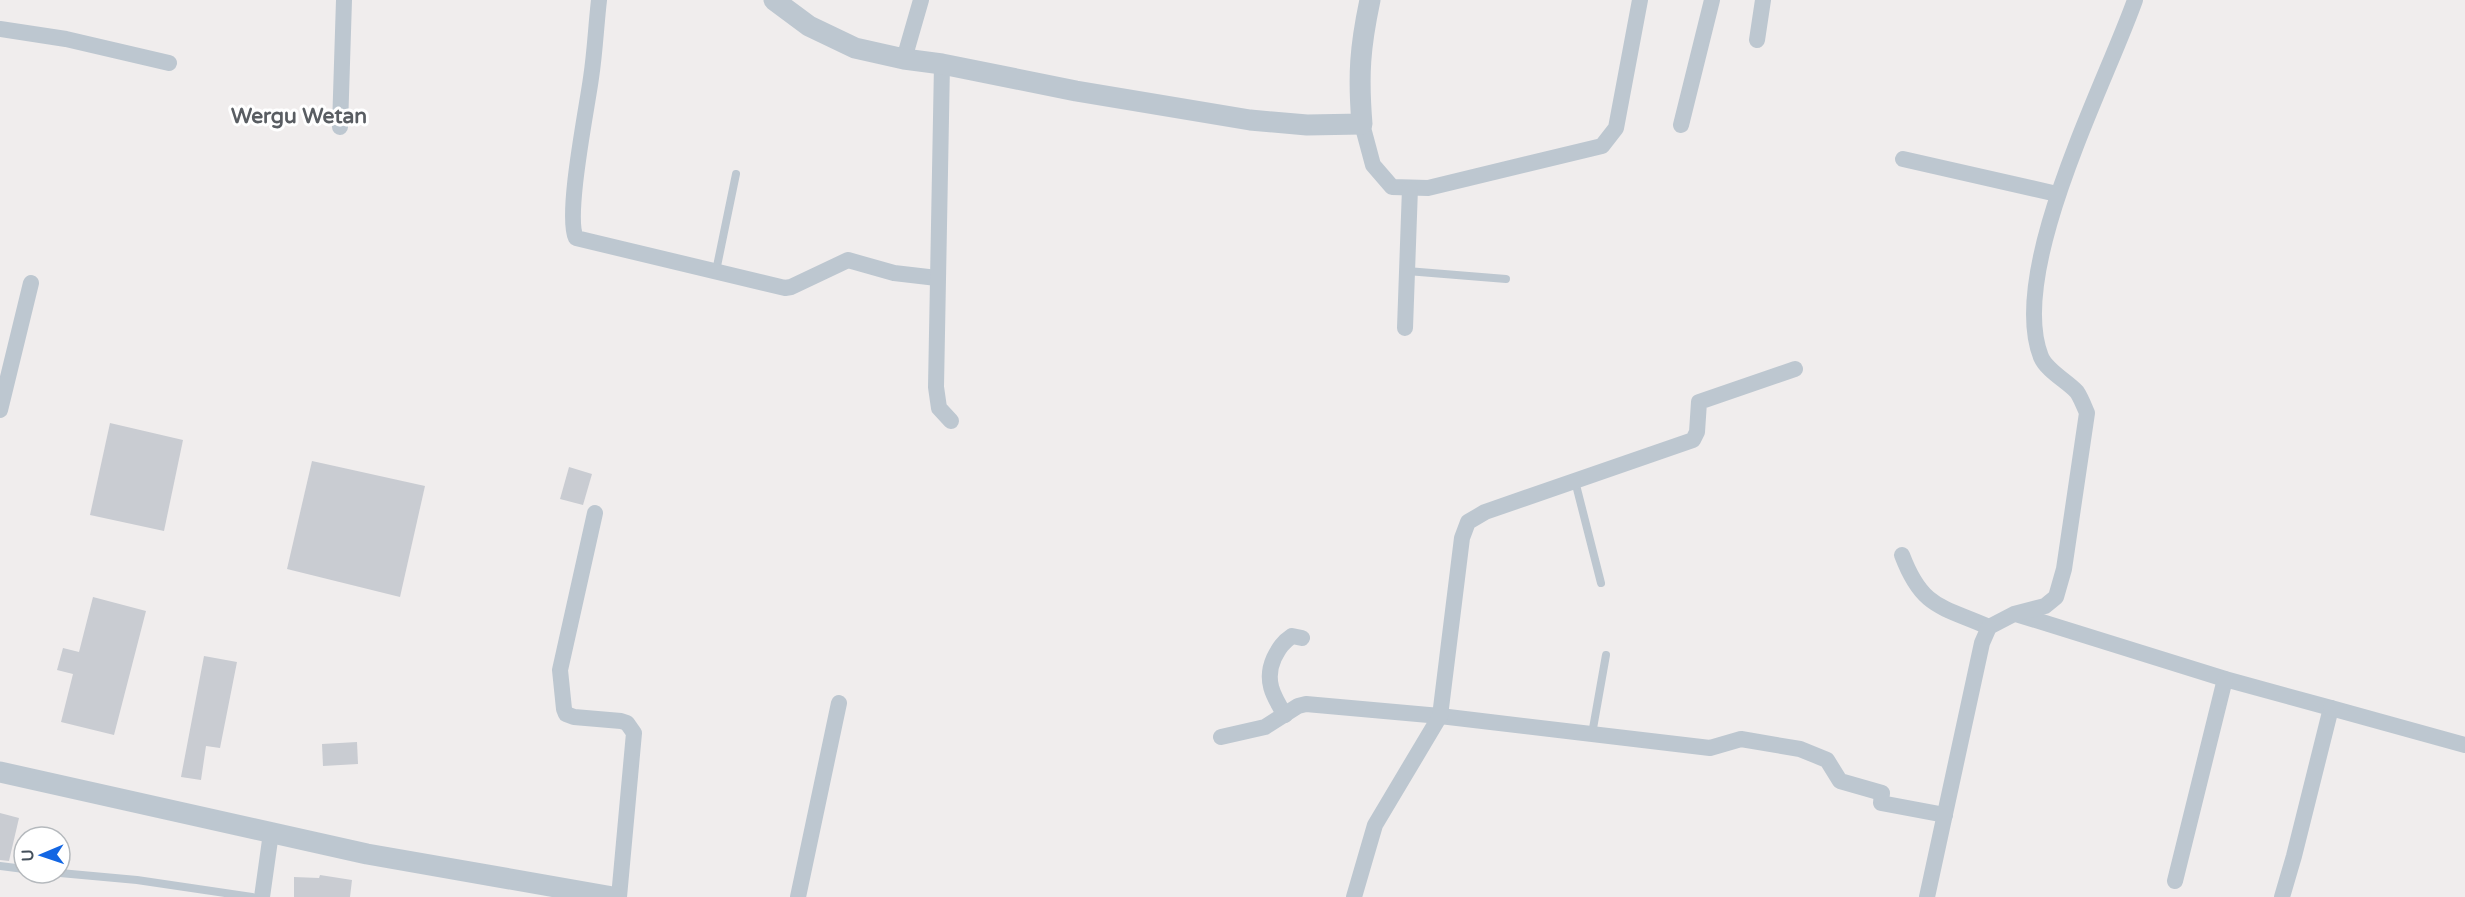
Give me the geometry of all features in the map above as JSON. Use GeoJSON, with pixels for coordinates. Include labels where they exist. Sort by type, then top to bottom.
{"type":"FeatureCollection","features":[{"type":"Feature","properties":{"kind":"street"},"geometry":{"type":"LineString","coordinates":[[340,127],[344,0]]}},
{"type":"Feature","properties":{"kind":"street"},"geometry":{"type":"LineString","coordinates":[[599,0],[574,198],[572,220],[573,234],[576,238],[779,287],[791,287],[848,260],[894,273],[937,278]]}},
{"type":"Feature","properties":{"kind":"street"},"geometry":{"type":"LineString","coordinates":[[774,0],[809,26],[855,48],[904,59],[1250,120],[1307,125],[1362,124]]}},
{"type":"Feature","properties":{"kind":"street"},"geometry":{"type":"LineString","coordinates":[[904,59],[921,0]]}},
{"type":"Feature","properties":{"kind":"street"},"geometry":{"type":"LineString","coordinates":[[1370,0],[1362,36],[1358,79],[1362,124],[1373,165],[1392,187],[1410,188],[1428,188],[1602,146],[1616,128],[1640,0]]}},
{"type":"Feature","properties":{"kind":"street"},"geometry":{"type":"LineString","coordinates":[[1681,125],[1712,0]]}},
{"type":"Feature","properties":{"kind":"street"},"geometry":{"type":"LineString","coordinates":[[1757,40],[1763,0]]}},
{"type":"Feature","properties":{"kind":"street"},"geometry":{"type":"LineString","coordinates":[[1927,897],[1982,643],[1989,627],[2014,614],[2045,606],[2056,597],[2064,570],[2087,413],[2078,393],[2042,359],[2036,337],[2035,290],[2057,194],[2135,0]]}},
{"type":"Feature","properties":{"kind":"street"},"geometry":{"type":"LineString","coordinates":[[0,29],[66,39],[170,63]]}},
{"type":"Feature","properties":{"kind":"street"},"geometry":{"type":"LineString","coordinates":[[942,64],[936,400],[943,415],[951,421]]}},
{"type":"Feature","properties":{"kind":"street"},"geometry":{"type":"LineString","coordinates":[[1903,159],[2057,194]]}},
{"type":"Feature","properties":{"kind":"street"},"geometry":{"type":"LineString","coordinates":[[1405,328],[1410,188]]}},
{"type":"Feature","properties":{"kind":"street"},"geometry":{"type":"LineString","coordinates":[[0,411],[31,283]]}},
{"type":"Feature","properties":{"kind":"street"},"geometry":{"type":"LineString","coordinates":[[1354,897],[1375,825],[1440,716],[1462,538],[1468,522],[1485,512],[1693,440],[1697,432],[1699,402],[1795,369]]}},
{"type":"Feature","properties":{"kind":"street"},"geometry":{"type":"LineString","coordinates":[[595,513],[560,670],[561,690],[564,709],[570,717],[621,721],[627,723],[634,733],[619,897]]}},
{"type":"Feature","properties":{"kind":"street"},"geometry":{"type":"LineString","coordinates":[[1902,555],[1920,592],[1932,602],[1989,627]]}},
{"type":"Feature","properties":{"kind":"street"},"geometry":{"type":"LineString","coordinates":[[2014,614],[2225,679],[2465,745]]}},
{"type":"Feature","properties":{"kind":"street"},"geometry":{"type":"LineString","coordinates":[[1285,715],[1272,693],[1269,679],[1270,667],[1284,642],[1292,636],[1302,638]]}},
{"type":"Feature","properties":{"kind":"street"},"geometry":{"type":"LineString","coordinates":[[2175,881],[2225,679]]}},
{"type":"Feature","properties":{"kind":"street"},"geometry":{"type":"LineString","coordinates":[[798,897],[839,703]]}},
{"type":"Feature","properties":{"kind":"street"},"geometry":{"type":"LineString","coordinates":[[1221,737],[1265,727],[1298,706],[1306,704],[1440,716],[1710,748],[1741,739],[1800,749],[1827,760],[1840,781],[1882,793],[1881,803],[1945,815]]}},
{"type":"Feature","properties":{"kind":"street"},"geometry":{"type":"LineString","coordinates":[[2282,897],[2331,708]]}},
{"type":"Feature","properties":{"kind":"street"},"geometry":{"type":"LineString","coordinates":[[0,772],[367,854],[551,892],[613,897]]}},
{"type":"Feature","properties":{"kind":"street"},"geometry":{"type":"LineString","coordinates":[[262,897],[271,833]]}},
{"type":"Feature","properties":{"kind":"lane"},"geometry":{"type":"LineString","coordinates":[[716,271],[736,174]]}},
{"type":"Feature","properties":{"kind":"lane"},"geometry":{"type":"LineString","coordinates":[[1407,271],[1506,279]]}},
{"type":"Feature","properties":{"kind":"lane"},"geometry":{"type":"LineString","coordinates":[[1575,481],[1601,583]]}},
{"type":"Feature","properties":{"kind":"lane"},"geometry":{"type":"LineString","coordinates":[[1592,734],[1606,655]]}},
{"type":"Feature","properties":{"kind":"lane"},"geometry":{"type":"LineString","coordinates":[[72,874],[137,880],[252,897]]}},
{"type":"Feature","properties":{"kind":"building"},"geometry":{"type":"Polygon","coordinates":[[[110,423],[183,440],[164,531],[90,515],[110,423]]]}},
{"type":"Feature","properties":{"kind":"building"},"geometry":{"type":"Polygon","coordinates":[[[312,461],[425,486],[400,597],[287,569],[312,461]]]}},
{"type":"Feature","properties":{"kind":"building"},"geometry":{"type":"Polygon","coordinates":[[[569,467],[592,474],[583,505],[560,499],[569,467]]]}},
{"type":"Feature","properties":{"kind":"building"},"geometry":{"type":"Polygon","coordinates":[[[93,597],[146,611],[114,735],[61,722],[73,674],[57,670],[63,648],[79,652],[93,597]]]}},
{"type":"Feature","properties":{"kind":"building"},"geometry":{"type":"Polygon","coordinates":[[[204,656],[237,662],[220,748],[206,746],[201,780],[181,777],[204,656]]]}},
{"type":"Feature","properties":{"kind":"building"},"geometry":{"type":"Polygon","coordinates":[[[357,742],[358,764],[323,766],[322,744],[357,742]]]}},
{"type":"Feature","properties":{"kind":"building"},"geometry":{"type":"Polygon","coordinates":[[[0,813],[19,818],[17,825],[12,825],[12,848],[9,861],[0,860],[0,813]]]}},
{"type":"Feature","properties":{"kind":"building"},"geometry":{"type":"Polygon","coordinates":[[[320,875],[352,880],[350,897],[294,897],[294,877],[319,878],[320,875]]]}},
{"type":"Feature","properties":{"kind":"district","name":"Wergu Wetan"},"geometry":{"type":"Point","coordinates":[299,116]}}]}
